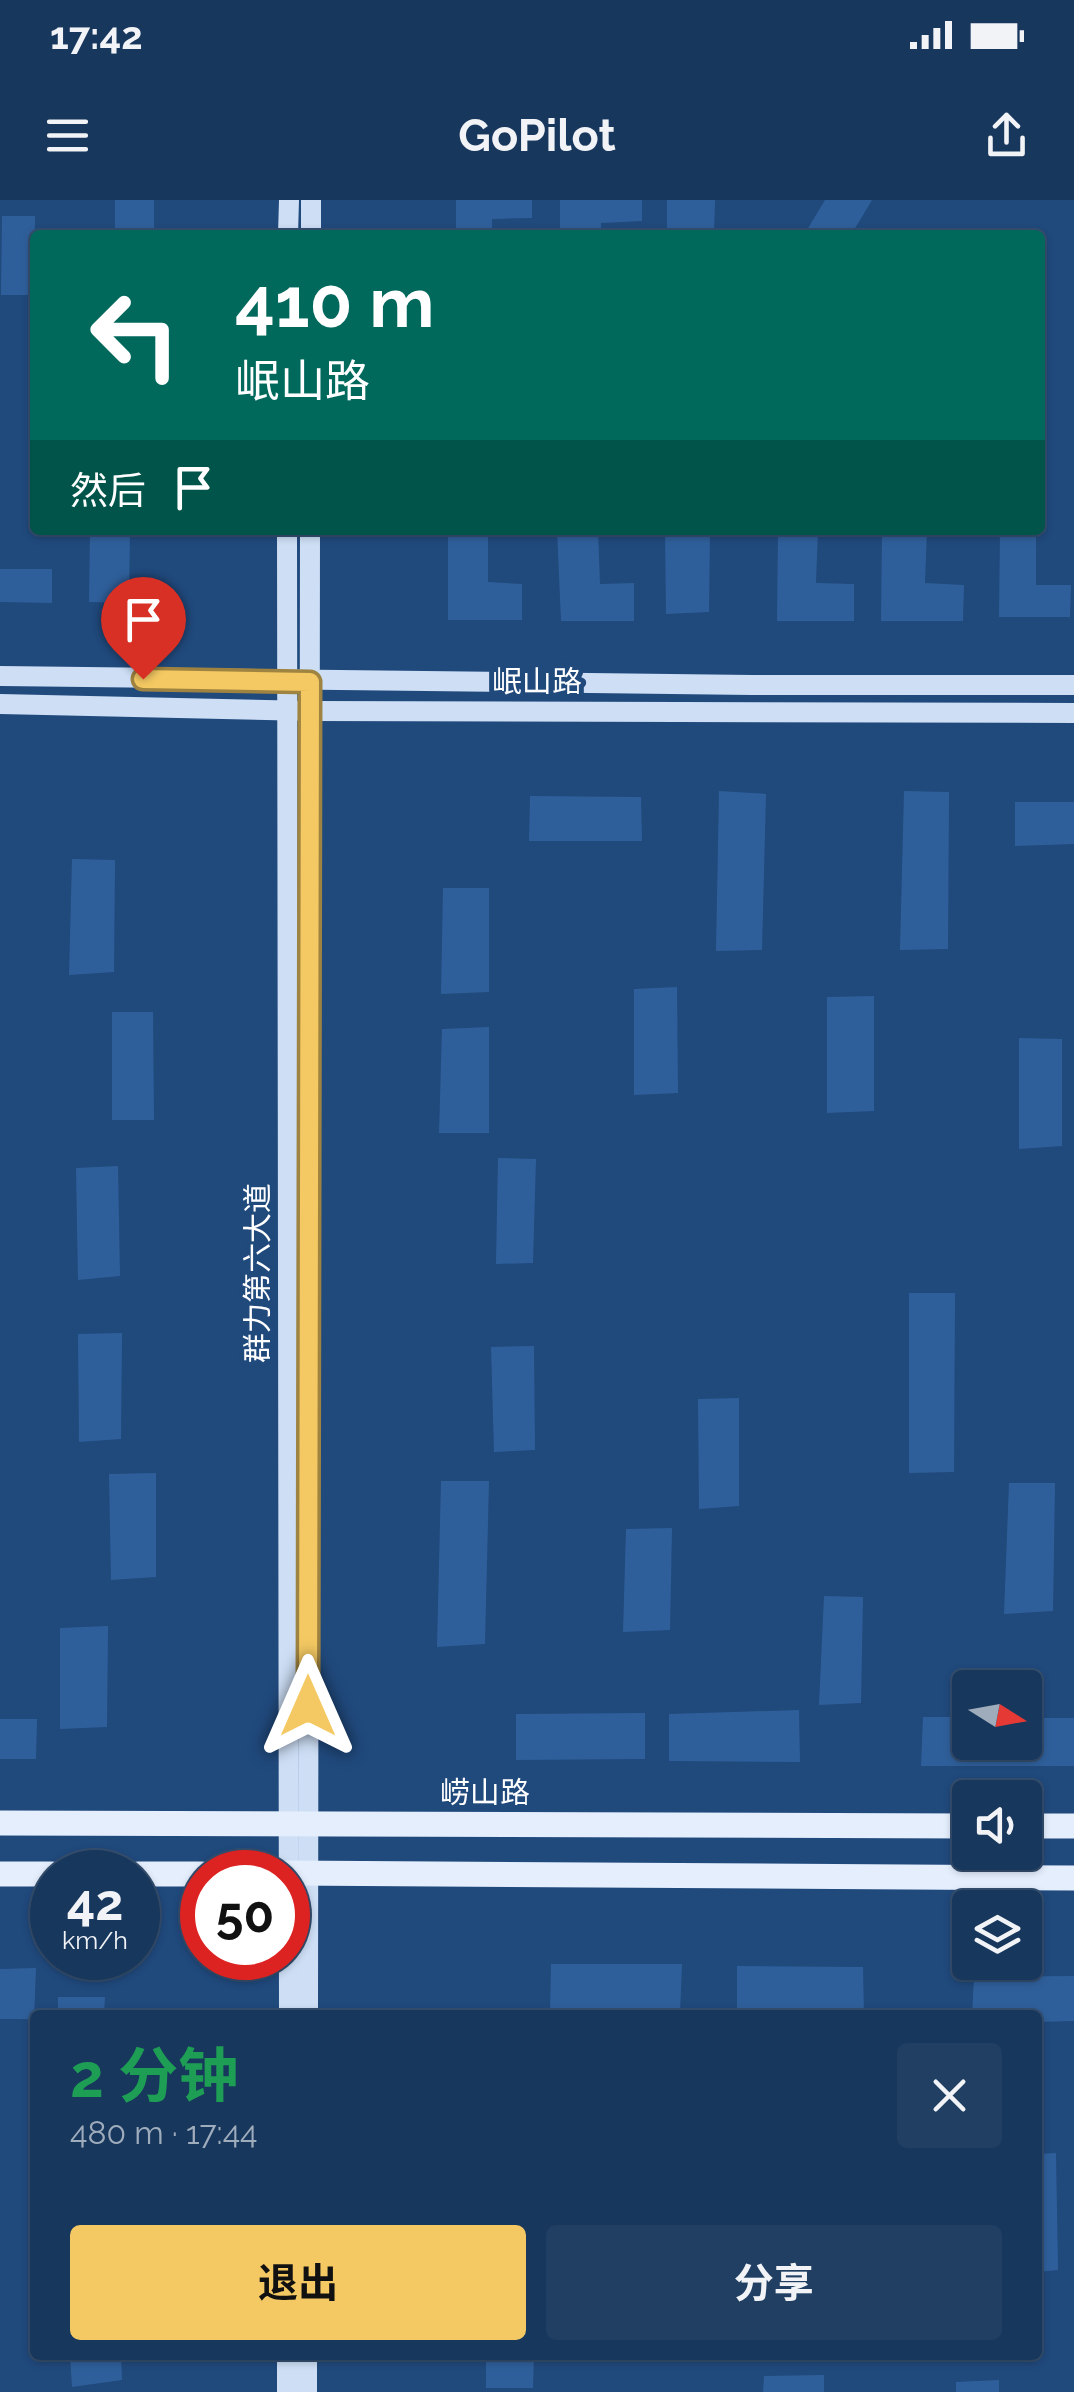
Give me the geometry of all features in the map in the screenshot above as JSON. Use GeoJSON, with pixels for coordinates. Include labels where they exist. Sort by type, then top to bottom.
{"type":"FeatureCollection","features":[{"type":"Feature","properties":{"kind":"main road"},"geometry":{"type":"LineString","coordinates":[[288,200],[288,230]]}},
{"type":"Feature","properties":{"kind":"main road"},"geometry":{"type":"LineString","coordinates":[[311,200],[311,230]]}},
{"type":"Feature","properties":{"kind":"main road","name":"群力第六大道"},"geometry":{"type":"LineString","coordinates":[[287,535],[299,1825]]}},
{"type":"Feature","properties":{"kind":"main road","name":"群力第六大道"},"geometry":{"type":"LineString","coordinates":[[297,1850],[310,535]]}},
{"type":"Feature","properties":{"kind":"main road","name":"岷山路"},"geometry":{"type":"LineString","coordinates":[[0,676],[286,682],[1074,684]]}},
{"type":"Feature","properties":{"kind":"main road","name":"岷山路"},"geometry":{"type":"LineString","coordinates":[[0,704],[311,711],[1074,713]]}},
{"type":"Feature","properties":{"kind":"main road","name":"崂山路"},"geometry":{"type":"LineString","coordinates":[[0,1823],[952,1826]]}},
{"type":"Feature","properties":{"kind":"main road"},"geometry":{"type":"LineString","coordinates":[[1042,1826],[1074,1826]]}},
{"type":"Feature","properties":{"kind":"main road"},"geometry":{"type":"LineString","coordinates":[[0,1874],[30,1874]]}},
{"type":"Feature","properties":{"kind":"main road"},"geometry":{"type":"LineString","coordinates":[[310,1874],[1074,1878]]}},
{"type":"Feature","properties":{"kind":"main road","name":"群力第六大道"},"geometry":{"type":"LineString","coordinates":[[290,2010],[291,1980]]}},
{"type":"Feature","properties":{"kind":"main road","name":"群力第六大道"},"geometry":{"type":"LineString","coordinates":[[305,1980],[308,2010]]}},
{"type":"Feature","properties":{"kind":"main road"},"geometry":{"type":"LineString","coordinates":[[287,2360],[287,2392]]}},
{"type":"Feature","properties":{"kind":"main road"},"geometry":{"type":"LineString","coordinates":[[306,2392],[307,2360]]}},
{"type":"Feature","properties":{"kind":"building"},"geometry":{"type":"Polygon","coordinates":[[[115,200],[154,200],[154,230],[115,230],[115,200]]]}},
{"type":"Feature","properties":{"kind":"building"},"geometry":{"type":"Polygon","coordinates":[[[456,200],[532,200],[532,218],[492,219],[492,230],[456,230],[456,200]]]}},
{"type":"Feature","properties":{"kind":"building"},"geometry":{"type":"Polygon","coordinates":[[[560,200],[642,200],[642,221],[601,223],[601,230],[560,230],[560,200]]]}},
{"type":"Feature","properties":{"kind":"building"},"geometry":{"type":"Polygon","coordinates":[[[667,200],[715,200],[714,230],[667,230],[667,200]]]}},
{"type":"Feature","properties":{"kind":"building"},"geometry":{"type":"Polygon","coordinates":[[[825,200],[872,200],[854,230],[807,230],[825,200]]]}},
{"type":"Feature","properties":{"kind":"building"},"geometry":{"type":"Polygon","coordinates":[[[2,216],[35,216],[35,230],[30,230],[30,295],[1,295],[2,216]]]}},
{"type":"Feature","properties":{"kind":"building"},"geometry":{"type":"Polygon","coordinates":[[[90,535],[130,535],[129,603],[89,602],[90,535]]]}},
{"type":"Feature","properties":{"kind":"building"},"geometry":{"type":"Polygon","coordinates":[[[448,535],[488,535],[488,582],[522,584],[522,620],[448,620],[448,535]]]}},
{"type":"Feature","properties":{"kind":"building"},"geometry":{"type":"Polygon","coordinates":[[[557,535],[598,535],[600,584],[634,583],[634,621],[561,621],[557,535]]]}},
{"type":"Feature","properties":{"kind":"building"},"geometry":{"type":"Polygon","coordinates":[[[665,535],[710,535],[709,612],[666,614],[665,535]]]}},
{"type":"Feature","properties":{"kind":"building"},"geometry":{"type":"Polygon","coordinates":[[[778,535],[818,535],[816,583],[854,584],[854,621],[777,621],[778,535]]]}},
{"type":"Feature","properties":{"kind":"building"},"geometry":{"type":"Polygon","coordinates":[[[882,535],[927,535],[925,583],[964,585],[963,621],[881,621],[882,535]]]}},
{"type":"Feature","properties":{"kind":"building"},"geometry":{"type":"Polygon","coordinates":[[[1000,535],[1036,535],[1036,585],[1071,585],[1070,617],[999,617],[1000,535]]]}},
{"type":"Feature","properties":{"kind":"building"},"geometry":{"type":"Polygon","coordinates":[[[0,569],[52,569],[52,603],[0,602],[0,569]]]}},
{"type":"Feature","properties":{"kind":"building"},"geometry":{"type":"Polygon","coordinates":[[[719,791],[766,794],[762,950],[716,951],[719,791]]]}},
{"type":"Feature","properties":{"kind":"building"},"geometry":{"type":"Polygon","coordinates":[[[904,791],[949,792],[948,949],[900,950],[904,791]]]}},
{"type":"Feature","properties":{"kind":"building"},"geometry":{"type":"Polygon","coordinates":[[[530,796],[641,797],[642,841],[529,841],[530,796]]]}},
{"type":"Feature","properties":{"kind":"building"},"geometry":{"type":"Polygon","coordinates":[[[1015,802],[1074,802],[1074,844],[1015,846],[1015,802]]]}},
{"type":"Feature","properties":{"kind":"building"},"geometry":{"type":"Polygon","coordinates":[[[72,859],[115,860],[114,972],[69,975],[72,859]]]}},
{"type":"Feature","properties":{"kind":"building"},"geometry":{"type":"Polygon","coordinates":[[[443,888],[489,888],[489,992],[441,994],[443,888]]]}},
{"type":"Feature","properties":{"kind":"building"},"geometry":{"type":"Polygon","coordinates":[[[677,987],[678,1093],[634,1095],[634,989],[677,987]]]}},
{"type":"Feature","properties":{"kind":"building"},"geometry":{"type":"Polygon","coordinates":[[[874,996],[874,1111],[827,1113],[827,997],[874,996]]]}},
{"type":"Feature","properties":{"kind":"building"},"geometry":{"type":"Polygon","coordinates":[[[112,1012],[153,1012],[154,1120],[112,1120],[112,1012]]]}},
{"type":"Feature","properties":{"kind":"building"},"geometry":{"type":"Polygon","coordinates":[[[489,1027],[489,1133],[439,1133],[442,1029],[489,1027]]]}},
{"type":"Feature","properties":{"kind":"building"},"geometry":{"type":"Polygon","coordinates":[[[1019,1038],[1062,1039],[1062,1146],[1019,1149],[1019,1038]]]}},
{"type":"Feature","properties":{"kind":"building"},"geometry":{"type":"Polygon","coordinates":[[[498,1158],[536,1159],[533,1263],[496,1264],[498,1158]]]}},
{"type":"Feature","properties":{"kind":"building"},"geometry":{"type":"Polygon","coordinates":[[[118,1166],[120,1276],[78,1280],[76,1168],[118,1166]]]}},
{"type":"Feature","properties":{"kind":"building"},"geometry":{"type":"Polygon","coordinates":[[[909,1293],[955,1293],[954,1472],[909,1473],[909,1293]]]}},
{"type":"Feature","properties":{"kind":"building"},"geometry":{"type":"Polygon","coordinates":[[[122,1333],[121,1439],[79,1442],[78,1334],[122,1333]]]}},
{"type":"Feature","properties":{"kind":"building"},"geometry":{"type":"Polygon","coordinates":[[[534,1346],[535,1450],[494,1452],[491,1347],[534,1346]]]}},
{"type":"Feature","properties":{"kind":"building"},"geometry":{"type":"Polygon","coordinates":[[[739,1398],[739,1506],[699,1509],[698,1399],[739,1398]]]}},
{"type":"Feature","properties":{"kind":"building"},"geometry":{"type":"Polygon","coordinates":[[[156,1473],[156,1577],[111,1580],[109,1474],[156,1473]]]}},
{"type":"Feature","properties":{"kind":"building"},"geometry":{"type":"Polygon","coordinates":[[[441,1481],[489,1481],[485,1644],[437,1647],[441,1481]]]}},
{"type":"Feature","properties":{"kind":"building"},"geometry":{"type":"Polygon","coordinates":[[[1009,1483],[1055,1483],[1053,1611],[1004,1614],[1009,1483]]]}},
{"type":"Feature","properties":{"kind":"building"},"geometry":{"type":"Polygon","coordinates":[[[672,1528],[670,1630],[623,1632],[626,1529],[672,1528]]]}},
{"type":"Feature","properties":{"kind":"building"},"geometry":{"type":"Polygon","coordinates":[[[824,1596],[863,1597],[861,1703],[819,1705],[824,1596]]]}},
{"type":"Feature","properties":{"kind":"building"},"geometry":{"type":"Polygon","coordinates":[[[108,1626],[107,1727],[60,1729],[60,1628],[108,1626]]]}},
{"type":"Feature","properties":{"kind":"building"},"geometry":{"type":"Polygon","coordinates":[[[799,1710],[800,1762],[669,1761],[669,1714],[799,1710]]]}},
{"type":"Feature","properties":{"kind":"building"},"geometry":{"type":"Polygon","coordinates":[[[645,1713],[645,1759],[516,1760],[516,1714],[645,1713]]]}},
{"type":"Feature","properties":{"kind":"building"},"geometry":{"type":"Polygon","coordinates":[[[923,1717],[952,1717],[952,1760],[1042,1760],[1042,1718],[1074,1718],[1074,1766],[921,1766],[923,1717]]]}},
{"type":"Feature","properties":{"kind":"building"},"geometry":{"type":"Polygon","coordinates":[[[0,1719],[37,1719],[36,1759],[0,1759],[0,1719]]]}},
{"type":"Feature","properties":{"kind":"building"},"geometry":{"type":"Polygon","coordinates":[[[551,1964],[682,1964],[680,2010],[550,2010],[551,1964]]]}},
{"type":"Feature","properties":{"kind":"building"},"geometry":{"type":"Polygon","coordinates":[[[737,1966],[863,1967],[864,2010],[737,2010],[737,1966]]]}},
{"type":"Feature","properties":{"kind":"building"},"geometry":{"type":"Polygon","coordinates":[[[30,1968],[30,1980],[36,1980],[34,2010],[30,2010],[30,2019],[0,2019],[0,1969],[30,1968]]]}},
{"type":"Feature","properties":{"kind":"building"},"geometry":{"type":"Polygon","coordinates":[[[1074,1976],[1074,2021],[1042,2022],[1042,2010],[972,2010],[974,1980],[1074,1976]]]}},
{"type":"Feature","properties":{"kind":"building"},"geometry":{"type":"Polygon","coordinates":[[[58,1997],[105,1997],[104,2010],[58,2010],[58,1997]]]}},
{"type":"Feature","properties":{"kind":"building"},"geometry":{"type":"Polygon","coordinates":[[[1056,2153],[1058,2270],[1042,2272],[1042,2154],[1056,2153]]]}},
{"type":"Feature","properties":{"kind":"building"},"geometry":{"type":"Polygon","coordinates":[[[70,2360],[121,2360],[122,2380],[72,2387],[70,2360]]]}},
{"type":"Feature","properties":{"kind":"building"},"geometry":{"type":"Polygon","coordinates":[[[486,2360],[534,2360],[533,2388],[486,2388],[486,2360]]]}},
{"type":"Feature","properties":{"kind":"building"},"geometry":{"type":"Polygon","coordinates":[[[824,2375],[824,2392],[763,2392],[764,2376],[824,2375]]]}},
{"type":"Feature","properties":{"kind":"building"},"geometry":{"type":"Polygon","coordinates":[[[999,2380],[999,2392],[956,2392],[956,2382],[999,2380]]]}},
{"type":"Feature","properties":{"kind":"route"},"geometry":{"type":"LineString","coordinates":[[143,679],[310,682],[308,1706]]}}]}
